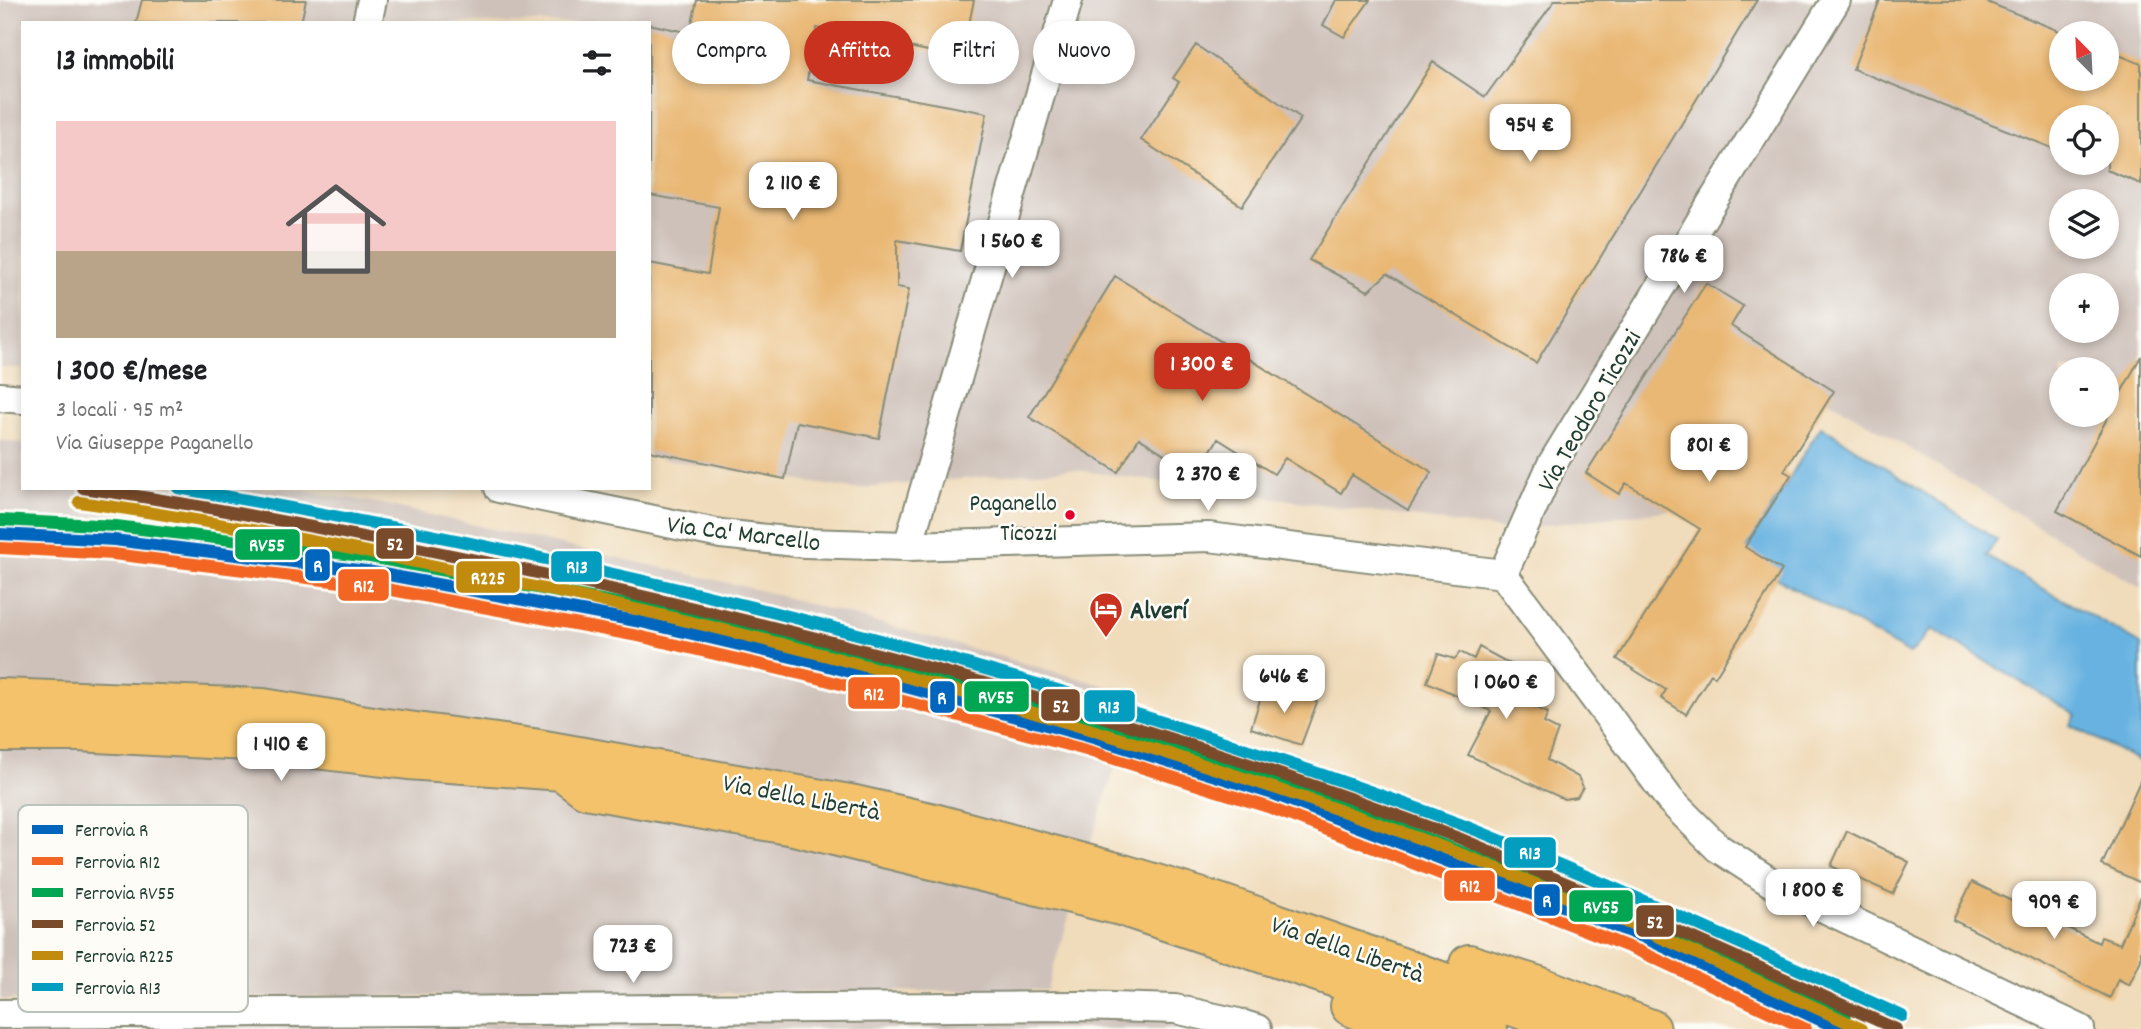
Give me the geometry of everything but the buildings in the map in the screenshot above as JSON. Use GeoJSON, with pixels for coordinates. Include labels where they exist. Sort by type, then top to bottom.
{"type":"FeatureCollection","features":[{"type":"Feature","properties":{"kind":"highway","name":"Via della Libertà"},"geometry":{"type":"LineString","coordinates":[[0,698],[263,708],[533,748],[855,805],[1107,870],[1210,918],[1339,962],[1577,1029]]}},
{"type":"Feature","properties":{"kind":"highway","name":"Via della Libertà"},"geometry":{"type":"LineString","coordinates":[[0,732],[78,732],[247,741],[408,760],[562,771],[586,789],[794,826],[1121,906],[1210,918]]}},
{"type":"Feature","properties":{"kind":"highway"},"geometry":{"type":"LineString","coordinates":[[1210,918],[1288,978],[1403,1029]]}},
{"type":"Feature","properties":{"kind":"highway"},"geometry":{"type":"LineString","coordinates":[[1210,918],[1374,933],[1539,986],[1651,1029]]}},
{"type":"Feature","properties":{"kind":"highway","name":"Via della Libertà"},"geometry":{"type":"LineString","coordinates":[[1339,962],[1488,1029]]}},
{"type":"Feature","properties":{"kind":"street"},"geometry":{"type":"LineString","coordinates":[[367,21],[372,0]]}},
{"type":"Feature","properties":{"kind":"street"},"geometry":{"type":"LineString","coordinates":[[908,546],[1068,0]]}},
{"type":"Feature","properties":{"kind":"street","name":"Via Teodoro Ticozzi"},"geometry":{"type":"LineString","coordinates":[[1503,574],[1552,464],[1836,0]]}},
{"type":"Feature","properties":{"kind":"street"},"geometry":{"type":"LineString","coordinates":[[0,397],[21,399]]}},
{"type":"Feature","properties":{"kind":"street","name":"Via Ca' Marcello"},"geometry":{"type":"LineString","coordinates":[[509,490],[721,534],[805,542],[908,546],[1209,537],[1503,574]]}},
{"type":"Feature","properties":{"kind":"street"},"geometry":{"type":"LineString","coordinates":[[1503,574],[1670,800],[1718,848],[1775,885],[2080,1029]]}},
{"type":"Feature","properties":{"kind":"street"},"geometry":{"type":"LineString","coordinates":[[0,747],[168,748],[388,768],[562,771]]}},
{"type":"Feature","properties":{"kind":"street"},"geometry":{"type":"LineString","coordinates":[[0,1014],[1081,1006],[1175,1009],[1257,1029]]}},
{"type":"Feature","properties":{"kind":"shaded area"},"geometry":{"type":"Polygon","coordinates":[[[0,0],[2141,0],[2141,588],[1822,396],[1749,501],[1504,530],[1069,469],[852,489],[651,457],[651,21],[21,21],[21,369],[0,367],[0,0]]]}},
{"type":"Feature","properties":{"kind":"shaded area"},"geometry":{"type":"Polygon","coordinates":[[[0,440],[21,444],[21,490],[299,490],[378,503],[759,590],[1139,695],[1047,990],[248,998],[248,805],[18,805],[18,1000],[0,1000],[0,440]]]}},
{"type":"Feature","properties":{"kind":"shaded area"},"geometry":{"type":"Polygon","coordinates":[[[1119,1017],[1174,1020],[1213,1029],[0,1029],[0,1026],[1119,1017]]]}},
{"type":"Feature","properties":{"kind":"water"},"geometry":{"type":"Polygon","coordinates":[[[1821,426],[1997,540],[1986,556],[2141,644],[2141,762],[2070,725],[2076,715],[1932,629],[1910,654],[1741,558],[1821,426]]]}},
{"type":"Feature","properties":{"kind":"rail line","name":"52"},"geometry":{"type":"LineString","coordinates":[[95,490],[295,524],[626,592],[867,651],[1107,718],[1343,796],[1459,838],[1678,931],[1896,1029]]}},
{"type":"Feature","properties":{"kind":"rail line","name":"R13"},"geometry":{"type":"LineString","coordinates":[[189,490],[341,517],[666,586],[827,626],[1146,717],[1304,768],[1472,829],[1641,899],[1902,1016]]}},
{"type":"Feature","properties":{"kind":"rail line","name":"R225"},"geometry":{"type":"LineString","coordinates":[[79,502],[297,538],[592,599],[832,657],[1069,723],[1304,798],[1458,853],[1611,916],[1862,1029]]}},
{"type":"Feature","properties":{"kind":"rail line","name":"RV55"},"geometry":{"type":"LineString","coordinates":[[1,520],[116,526],[370,557],[644,608],[825,650],[1094,723],[1278,781],[1650,925],[1845,1016]]}},
{"type":"Feature","properties":{"kind":"rail line","name":"R"},"geometry":{"type":"LineString","coordinates":[[0,534],[114,540],[367,571],[641,622],[821,664],[1090,737],[1273,794],[1645,938],[1839,1029]]}},
{"type":"Feature","properties":{"kind":"rail line","name":"R12"},"geometry":{"type":"LineString","coordinates":[[0,548],[113,554],[365,585],[638,636],[818,678],[1086,750],[1268,807],[1639,951],[1806,1029]]}},
{"type":"Feature","properties":{"kind":"place","name":"Paganello Ticozzi"},"geometry":{"type":"Point","coordinates":[1070,515]}},
{"type":"Feature","properties":{"kind":"place","name":"Alverí"},"geometry":{"type":"Point","coordinates":[1106,639]}}]}
